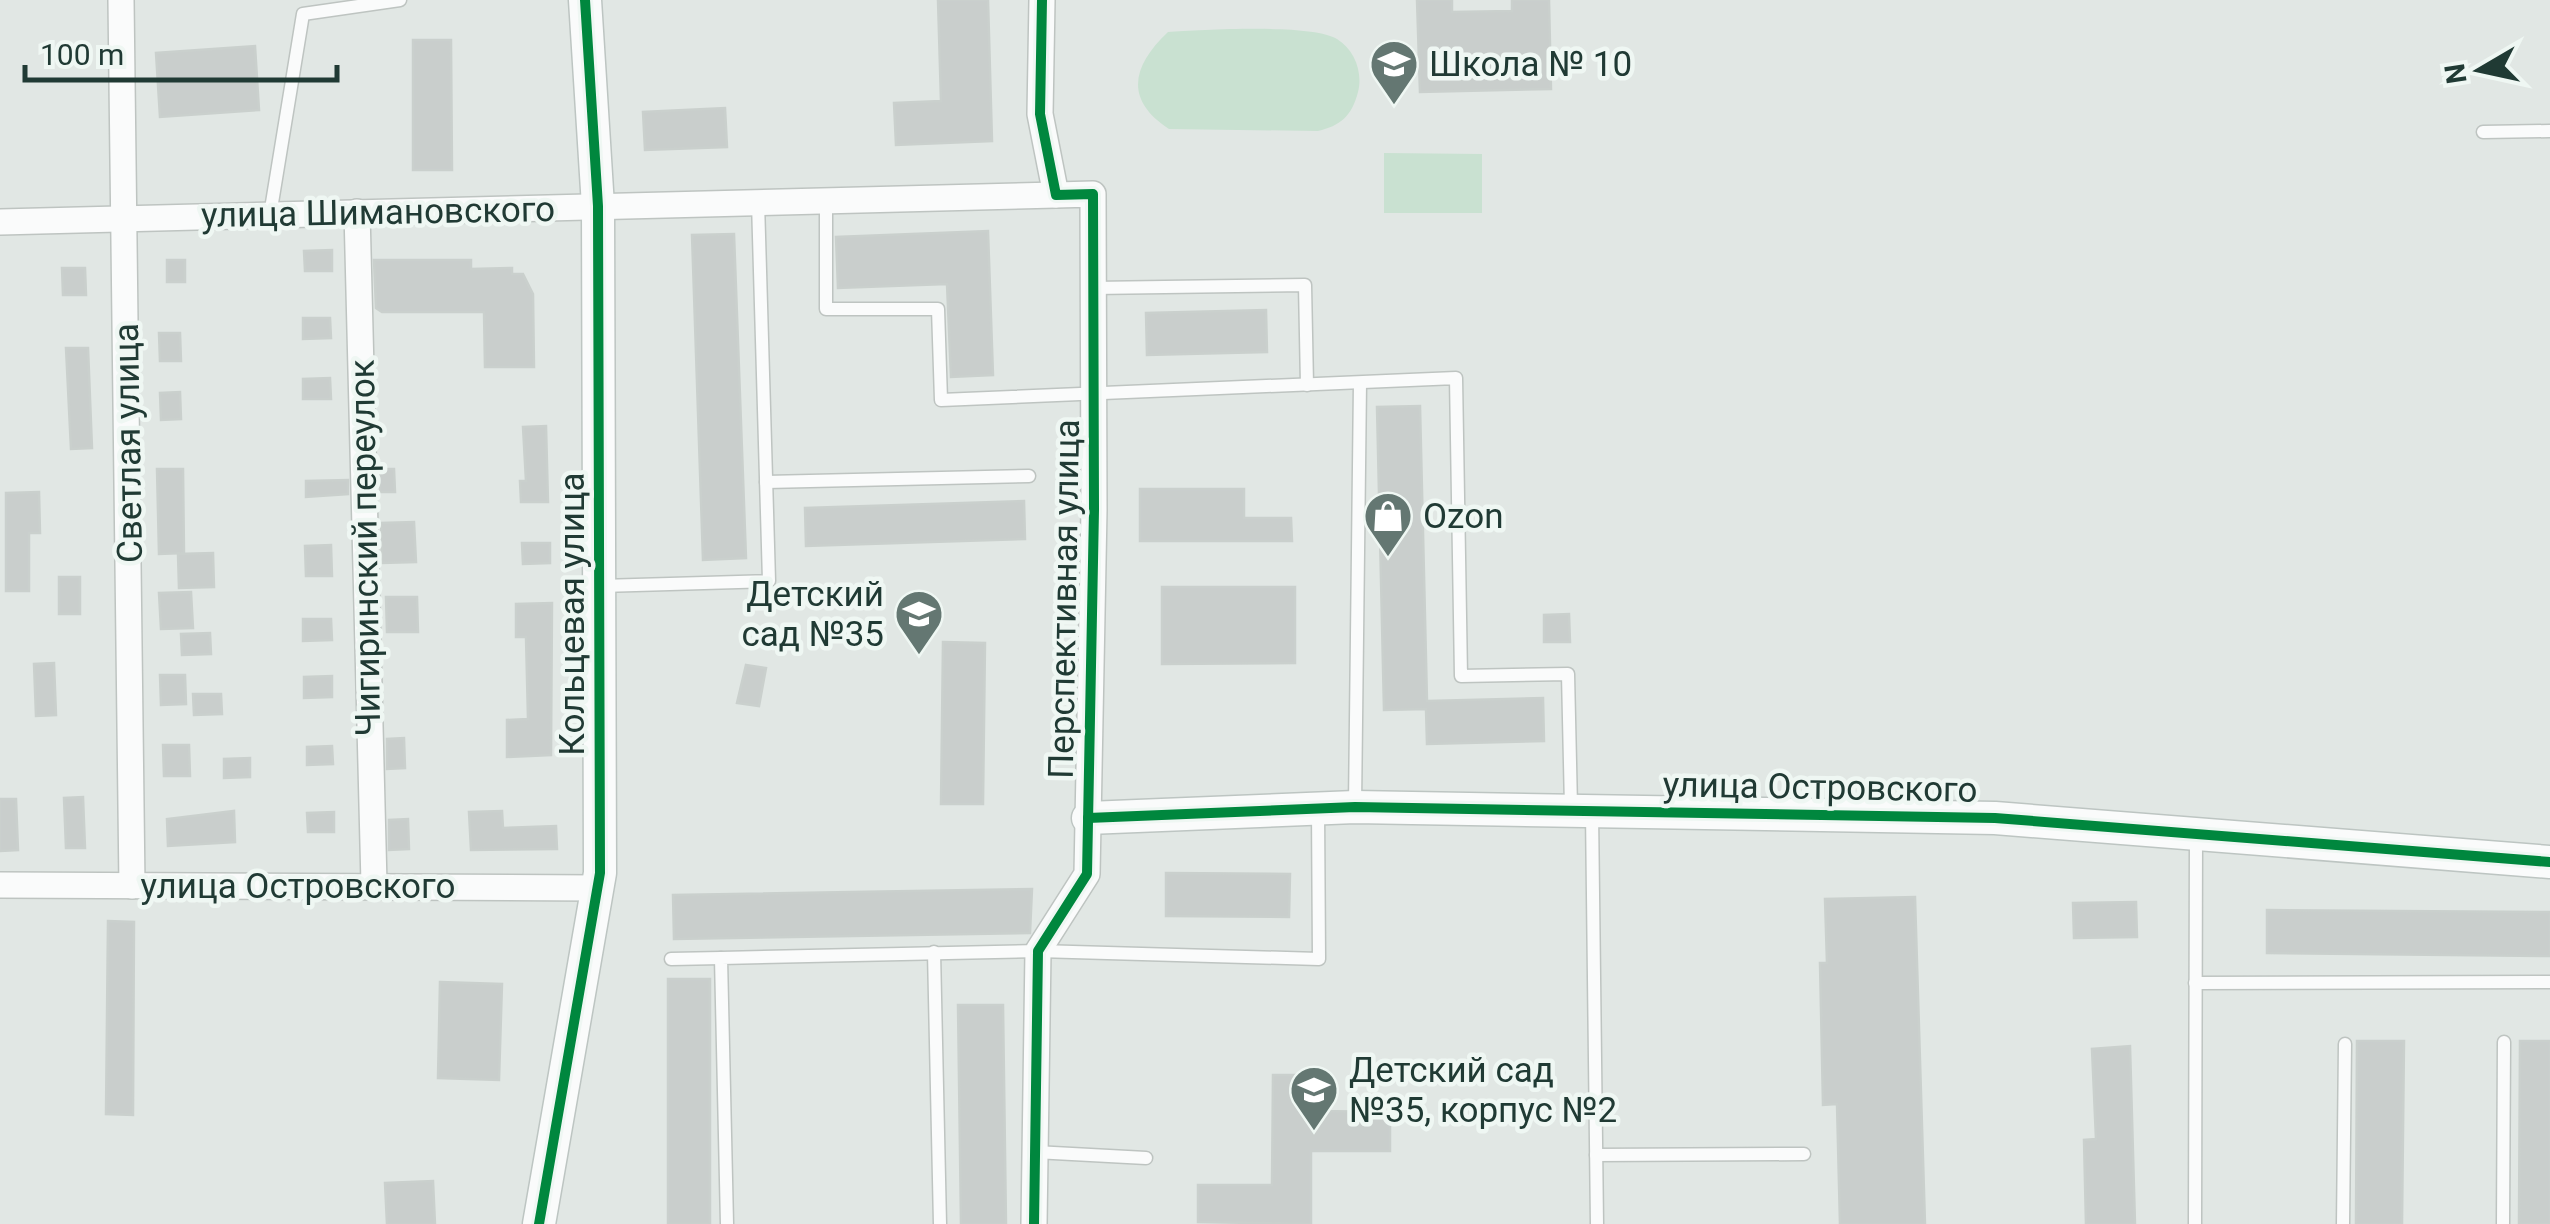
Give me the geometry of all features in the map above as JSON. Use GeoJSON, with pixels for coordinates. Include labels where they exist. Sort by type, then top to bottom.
{"type":"FeatureCollection","features":[{"type":"Feature","properties":{"kind":"street","name":"Светлая улица"},"geometry":{"type":"LineString","coordinates":[[121,0],[132,886]]}},
{"type":"Feature","properties":{"kind":"street","name":"Кольцевая улица"},"geometry":{"type":"LineString","coordinates":[[539,1224],[597,888],[598,206],[585,0]]}},
{"type":"Feature","properties":{"kind":"street"},"geometry":{"type":"LineString","coordinates":[[1042,0],[1040,114],[1056,194]]}},
{"type":"Feature","properties":{"kind":"street","name":"улица Шимановского"},"geometry":{"type":"LineString","coordinates":[[0,222],[1056,194]]}},
{"type":"Feature","properties":{"kind":"street","name":"Перспективная улица"},"geometry":{"type":"LineString","coordinates":[[1038,951],[1087,874],[1093,194],[1056,194]]}},
{"type":"Feature","properties":{"kind":"street","name":"Чигиринский переулок"},"geometry":{"type":"LineString","coordinates":[[357,212],[374,884]]}},
{"type":"Feature","properties":{"kind":"street","name":"улица Островского"},"geometry":{"type":"LineString","coordinates":[[1088,818],[1318,807],[1995,818],[2550,862]]}},
{"type":"Feature","properties":{"kind":"street","name":"улица Островского"},"geometry":{"type":"LineString","coordinates":[[0,886],[374,884],[597,888]]}},
{"type":"Feature","properties":{"kind":"street"},"geometry":{"type":"LineString","coordinates":[[1034,1224],[1038,951]]}},
{"type":"Feature","properties":{"kind":"lane"},"geometry":{"type":"LineString","coordinates":[[270,215],[303,14],[400,0]]}},
{"type":"Feature","properties":{"kind":"lane"},"geometry":{"type":"LineString","coordinates":[[2483,132],[2550,131]]}},
{"type":"Feature","properties":{"kind":"lane"},"geometry":{"type":"LineString","coordinates":[[826,200],[826,309],[938,309],[941,400],[1456,378],[1462,676],[1568,674],[1581,810],[1597,1224]]}},
{"type":"Feature","properties":{"kind":"lane"},"geometry":{"type":"LineString","coordinates":[[600,586],[769,581],[758,202]]}},
{"type":"Feature","properties":{"kind":"lane"},"geometry":{"type":"LineString","coordinates":[[1093,288],[1305,285],[1307,385]]}},
{"type":"Feature","properties":{"kind":"lane"},"geometry":{"type":"LineString","coordinates":[[1356,807],[1360,383]]}},
{"type":"Feature","properties":{"kind":"lane"},"geometry":{"type":"LineString","coordinates":[[766,482],[1029,476]]}},
{"type":"Feature","properties":{"kind":"lane"},"geometry":{"type":"LineString","coordinates":[[671,959],[1038,951],[1319,959],[1318,807]]}},
{"type":"Feature","properties":{"kind":"lane"},"geometry":{"type":"LineString","coordinates":[[2195,1224],[2196,834]]}},
{"type":"Feature","properties":{"kind":"lane"},"geometry":{"type":"LineString","coordinates":[[934,952],[940,1224]]}},
{"type":"Feature","properties":{"kind":"lane"},"geometry":{"type":"LineString","coordinates":[[722,958],[727,1224]]}},
{"type":"Feature","properties":{"kind":"lane"},"geometry":{"type":"LineString","coordinates":[[2195,983],[2550,982]]}},
{"type":"Feature","properties":{"kind":"lane"},"geometry":{"type":"LineString","coordinates":[[2503,1224],[2504,1042]]}},
{"type":"Feature","properties":{"kind":"lane"},"geometry":{"type":"LineString","coordinates":[[2344,1224],[2345,1044]]}},
{"type":"Feature","properties":{"kind":"lane"},"geometry":{"type":"LineString","coordinates":[[1035,1152],[1146,1158]]}},
{"type":"Feature","properties":{"kind":"lane"},"geometry":{"type":"LineString","coordinates":[[1596,1155],[1804,1154]]}},
{"type":"Feature","properties":{"kind":"green space"},"geometry":{"type":"Polygon","coordinates":[[[1305,31],[1337,39],[1356,62],[1359,85],[1352,108],[1344,119],[1318,131],[1169,129],[1145,106],[1138,82],[1147,57],[1168,32],[1305,31]]]}},
{"type":"Feature","properties":{"kind":"green space"},"geometry":{"type":"Polygon","coordinates":[[[1384,153],[1482,154],[1482,213],[1384,213],[1384,153]]]}},
{"type":"Feature","properties":{"kind":"building"},"geometry":{"type":"Polygon","coordinates":[[[938,0],[988,0],[992,141],[896,145],[894,103],[941,101],[938,0]]]}},
{"type":"Feature","properties":{"kind":"building"},"geometry":{"type":"Polygon","coordinates":[[[1417,0],[1452,0],[1452,12],[1512,11],[1512,0],[1549,0],[1551,89],[1420,92],[1417,0]]]}},
{"type":"Feature","properties":{"kind":"building"},"geometry":{"type":"Polygon","coordinates":[[[413,40],[451,40],[452,170],[413,170],[413,40]]]}},
{"type":"Feature","properties":{"kind":"building"},"geometry":{"type":"Polygon","coordinates":[[[255,46],[259,110],[160,117],[156,53],[255,46]]]}},
{"type":"Feature","properties":{"kind":"building"},"geometry":{"type":"Polygon","coordinates":[[[725,108],[727,147],[645,150],[643,112],[725,108]]]}},
{"type":"Feature","properties":{"kind":"building"},"geometry":{"type":"Polygon","coordinates":[[[988,231],[993,375],[951,377],[947,284],[838,288],[836,237],[988,231]]]}},
{"type":"Feature","properties":{"kind":"building"},"geometry":{"type":"Polygon","coordinates":[[[734,234],[746,558],[703,560],[692,235],[734,234]]]}},
{"type":"Feature","properties":{"kind":"building"},"geometry":{"type":"Polygon","coordinates":[[[332,250],[332,271],[305,271],[304,251],[332,250]]]}},
{"type":"Feature","properties":{"kind":"building"},"geometry":{"type":"Polygon","coordinates":[[[167,260],[185,260],[185,282],[167,282],[167,260]]]}},
{"type":"Feature","properties":{"kind":"building"},"geometry":{"type":"Polygon","coordinates":[[[374,260],[471,260],[471,269],[512,268],[512,274],[523,274],[533,294],[534,367],[485,367],[484,312],[382,312],[376,308],[374,260]]]}},
{"type":"Feature","properties":{"kind":"building"},"geometry":{"type":"Polygon","coordinates":[[[62,268],[85,268],[86,295],[63,295],[62,268]]]}},
{"type":"Feature","properties":{"kind":"building"},"geometry":{"type":"Polygon","coordinates":[[[1266,310],[1267,352],[1147,355],[1146,313],[1266,310]]]}},
{"type":"Feature","properties":{"kind":"building"},"geometry":{"type":"Polygon","coordinates":[[[303,318],[330,318],[331,338],[303,339],[303,318]]]}},
{"type":"Feature","properties":{"kind":"building"},"geometry":{"type":"Polygon","coordinates":[[[159,333],[180,333],[181,361],[160,361],[159,333]]]}},
{"type":"Feature","properties":{"kind":"building"},"geometry":{"type":"Polygon","coordinates":[[[66,348],[88,348],[92,448],[71,449],[66,348]]]}},
{"type":"Feature","properties":{"kind":"building"},"geometry":{"type":"Polygon","coordinates":[[[330,378],[331,399],[303,399],[303,379],[330,378]]]}},
{"type":"Feature","properties":{"kind":"building"},"geometry":{"type":"Polygon","coordinates":[[[180,392],[181,419],[161,420],[160,393],[180,392]]]}},
{"type":"Feature","properties":{"kind":"building"},"geometry":{"type":"Polygon","coordinates":[[[1420,406],[1427,701],[1543,698],[1544,741],[1427,744],[1426,709],[1384,710],[1377,407],[1420,406]]]}},
{"type":"Feature","properties":{"kind":"building"},"geometry":{"type":"Polygon","coordinates":[[[546,426],[548,502],[521,502],[520,481],[526,481],[523,427],[546,426]]]}},
{"type":"Feature","properties":{"kind":"building"},"geometry":{"type":"Polygon","coordinates":[[[157,469],[183,469],[184,553],[159,554],[157,469]]]}},
{"type":"Feature","properties":{"kind":"building"},"geometry":{"type":"Polygon","coordinates":[[[380,469],[394,469],[395,492],[380,492],[380,469]]]}},
{"type":"Feature","properties":{"kind":"building"},"geometry":{"type":"Polygon","coordinates":[[[348,480],[348,494],[306,497],[306,481],[348,480]]]}},
{"type":"Feature","properties":{"kind":"building"},"geometry":{"type":"Polygon","coordinates":[[[1140,489],[1244,489],[1244,518],[1291,518],[1292,541],[1140,541],[1140,489]]]}},
{"type":"Feature","properties":{"kind":"building"},"geometry":{"type":"Polygon","coordinates":[[[39,492],[40,533],[29,533],[29,591],[6,591],[6,493],[39,492]]]}},
{"type":"Feature","properties":{"kind":"building"},"geometry":{"type":"Polygon","coordinates":[[[1024,501],[1025,539],[806,546],[805,508],[1024,501]]]}},
{"type":"Feature","properties":{"kind":"building"},"geometry":{"type":"Polygon","coordinates":[[[414,522],[416,562],[382,563],[381,523],[414,522]]]}},
{"type":"Feature","properties":{"kind":"building"},"geometry":{"type":"Polygon","coordinates":[[[522,543],[550,543],[550,563],[523,564],[522,543]]]}},
{"type":"Feature","properties":{"kind":"building"},"geometry":{"type":"Polygon","coordinates":[[[331,545],[332,576],[306,576],[305,546],[331,545]]]}},
{"type":"Feature","properties":{"kind":"building"},"geometry":{"type":"Polygon","coordinates":[[[213,553],[214,587],[179,588],[178,554],[213,553]]]}},
{"type":"Feature","properties":{"kind":"building"},"geometry":{"type":"Polygon","coordinates":[[[59,577],[80,577],[80,614],[59,614],[59,577]]]}},
{"type":"Feature","properties":{"kind":"building"},"geometry":{"type":"Polygon","coordinates":[[[1162,587],[1295,587],[1295,663],[1162,664],[1162,587]]]}},
{"type":"Feature","properties":{"kind":"building"},"geometry":{"type":"Polygon","coordinates":[[[191,592],[193,628],[161,629],[159,593],[191,592]]]}},
{"type":"Feature","properties":{"kind":"building"},"geometry":{"type":"Polygon","coordinates":[[[386,597],[417,597],[418,632],[387,632],[386,597]]]}},
{"type":"Feature","properties":{"kind":"building"},"geometry":{"type":"Polygon","coordinates":[[[552,603],[551,755],[507,757],[507,720],[528,719],[526,637],[516,637],[516,604],[552,603]]]}},
{"type":"Feature","properties":{"kind":"building"},"geometry":{"type":"Polygon","coordinates":[[[1569,614],[1570,642],[1544,642],[1544,615],[1569,614]]]}},
{"type":"Feature","properties":{"kind":"building"},"geometry":{"type":"Polygon","coordinates":[[[303,619],[331,619],[332,640],[303,641],[303,619]]]}},
{"type":"Feature","properties":{"kind":"building"},"geometry":{"type":"Polygon","coordinates":[[[210,633],[211,654],[182,655],[181,634],[210,633]]]}},
{"type":"Feature","properties":{"kind":"building"},"geometry":{"type":"Polygon","coordinates":[[[943,642],[985,643],[983,804],[941,804],[943,642]]]}},
{"type":"Feature","properties":{"kind":"building"},"geometry":{"type":"Polygon","coordinates":[[[54,663],[56,715],[36,716],[34,664],[54,663]]]}},
{"type":"Feature","properties":{"kind":"building"},"geometry":{"type":"Polygon","coordinates":[[[746,665],[766,668],[759,706],[737,703],[746,665]]]}},
{"type":"Feature","properties":{"kind":"building"},"geometry":{"type":"Polygon","coordinates":[[[160,675],[185,675],[186,704],[161,705],[160,675]]]}},
{"type":"Feature","properties":{"kind":"building"},"geometry":{"type":"Polygon","coordinates":[[[332,676],[332,697],[304,698],[304,677],[332,676]]]}},
{"type":"Feature","properties":{"kind":"building"},"geometry":{"type":"Polygon","coordinates":[[[193,694],[221,694],[222,714],[194,715],[193,694]]]}},
{"type":"Feature","properties":{"kind":"building"},"geometry":{"type":"Polygon","coordinates":[[[404,738],[405,768],[387,769],[387,739],[404,738]]]}},
{"type":"Feature","properties":{"kind":"building"},"geometry":{"type":"Polygon","coordinates":[[[163,745],[189,745],[190,776],[164,776],[163,745]]]}},
{"type":"Feature","properties":{"kind":"building"},"geometry":{"type":"Polygon","coordinates":[[[332,746],[333,764],[307,765],[307,747],[332,746]]]}},
{"type":"Feature","properties":{"kind":"building"},"geometry":{"type":"Polygon","coordinates":[[[250,758],[250,777],[224,778],[224,759],[250,758]]]}},
{"type":"Feature","properties":{"kind":"building"},"geometry":{"type":"Polygon","coordinates":[[[83,797],[85,848],[66,848],[64,798],[83,797]]]}},
{"type":"Feature","properties":{"kind":"building"},"geometry":{"type":"Polygon","coordinates":[[[0,799],[16,799],[18,850],[0,851],[0,799]]]}},
{"type":"Feature","properties":{"kind":"building"},"geometry":{"type":"Polygon","coordinates":[[[234,811],[235,842],[168,846],[167,819],[234,811]]]}},
{"type":"Feature","properties":{"kind":"building"},"geometry":{"type":"Polygon","coordinates":[[[502,811],[503,828],[556,826],[557,849],[471,850],[469,812],[502,811]]]}},
{"type":"Feature","properties":{"kind":"building"},"geometry":{"type":"Polygon","coordinates":[[[334,812],[334,832],[308,832],[307,813],[334,812]]]}},
{"type":"Feature","properties":{"kind":"building"},"geometry":{"type":"Polygon","coordinates":[[[408,819],[409,849],[389,850],[389,820],[408,819]]]}},
{"type":"Feature","properties":{"kind":"building"},"geometry":{"type":"Polygon","coordinates":[[[1166,873],[1290,874],[1289,917],[1166,916],[1166,873]]]}},
{"type":"Feature","properties":{"kind":"building"},"geometry":{"type":"Polygon","coordinates":[[[1032,889],[1030,933],[674,939],[673,895],[1032,889]]]}},
{"type":"Feature","properties":{"kind":"building"},"geometry":{"type":"Polygon","coordinates":[[[1915,897],[1925,1224],[1840,1224],[1837,1104],[1823,1105],[1820,963],[1827,963],[1825,899],[1915,897]]]}},
{"type":"Feature","properties":{"kind":"building"},"geometry":{"type":"Polygon","coordinates":[[[2136,902],[2137,937],[2074,938],[2073,903],[2136,902]]]}},
{"type":"Feature","properties":{"kind":"building"},"geometry":{"type":"Polygon","coordinates":[[[2267,910],[2550,912],[2550,956],[2267,953],[2267,910]]]}},
{"type":"Feature","properties":{"kind":"building"},"geometry":{"type":"Polygon","coordinates":[[[108,921],[134,922],[133,1115],[106,1114],[108,921]]]}},
{"type":"Feature","properties":{"kind":"building"},"geometry":{"type":"Polygon","coordinates":[[[668,979],[710,979],[710,1224],[668,1224],[668,979]]]}},
{"type":"Feature","properties":{"kind":"building"},"geometry":{"type":"Polygon","coordinates":[[[440,982],[502,984],[499,1080],[438,1078],[440,982]]]}},
{"type":"Feature","properties":{"kind":"building"},"geometry":{"type":"Polygon","coordinates":[[[958,1005],[1003,1005],[1006,1224],[961,1224],[958,1005]]]}},
{"type":"Feature","properties":{"kind":"building"},"geometry":{"type":"Polygon","coordinates":[[[2357,1041],[2404,1041],[2402,1224],[2356,1224],[2357,1041]]]}},
{"type":"Feature","properties":{"kind":"building"},"geometry":{"type":"Polygon","coordinates":[[[2520,1041],[2550,1041],[2550,1224],[2519,1224],[2520,1041]]]}},
{"type":"Feature","properties":{"kind":"building"},"geometry":{"type":"Polygon","coordinates":[[[2130,1046],[2135,1224],[2086,1224],[2084,1140],[2096,1139],[2092,1049],[2130,1046]]]}},
{"type":"Feature","properties":{"kind":"building"},"geometry":{"type":"Polygon","coordinates":[[[1273,1075],[1318,1075],[1317,1111],[1390,1112],[1390,1151],[1311,1151],[1311,1224],[1198,1222],[1198,1185],[1272,1185],[1273,1075]]]}},
{"type":"Feature","properties":{"kind":"building"},"geometry":{"type":"Polygon","coordinates":[[[433,1181],[435,1224],[387,1224],[385,1183],[433,1181]]]}},
{"type":"Feature","properties":{"kind":"cycle path"},"geometry":{"type":"LineString","coordinates":[[539,1224],[600,873],[598,206],[585,0]]}},
{"type":"Feature","properties":{"kind":"cycle path"},"geometry":{"type":"LineString","coordinates":[[1034,1224],[1038,951],[1087,874],[1094,510],[1093,194],[1056,195],[1040,114],[1042,0]]}},
{"type":"Feature","properties":{"kind":"cycle path"},"geometry":{"type":"LineString","coordinates":[[1088,818],[1355,807],[1995,818],[2550,862]]}},
{"type":"Feature","properties":{"kind":"place","name":"Школа № 10"},"geometry":{"type":"Point","coordinates":[1394,106]}},
{"type":"Feature","properties":{"kind":"place","name":"Ozon"},"geometry":{"type":"Point","coordinates":[1388,558]}},
{"type":"Feature","properties":{"kind":"place","name":"Детский сад №35"},"geometry":{"type":"Point","coordinates":[919,656]}},
{"type":"Feature","properties":{"kind":"place","name":"Детский сад №35, корпус №2"},"geometry":{"type":"Point","coordinates":[1314,1132]}}]}
